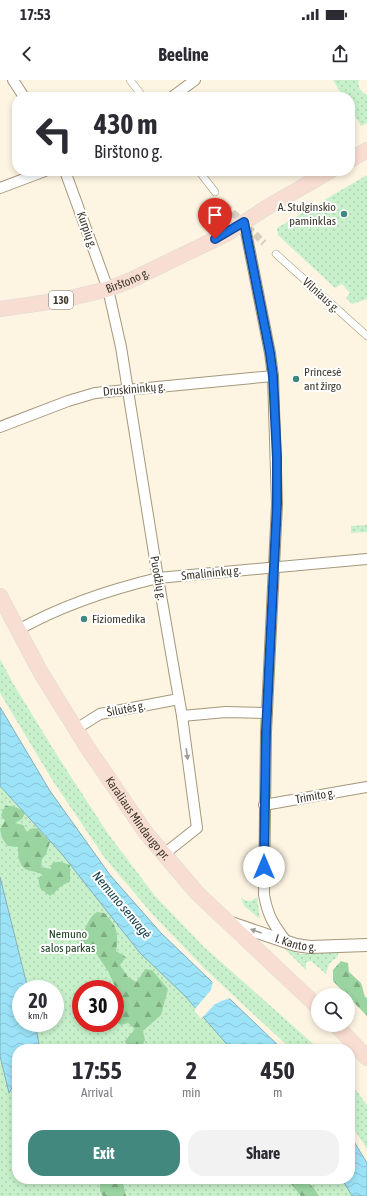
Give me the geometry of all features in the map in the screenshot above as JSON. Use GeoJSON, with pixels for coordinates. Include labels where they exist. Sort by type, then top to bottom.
{"type":"FeatureCollection","features":[{"type":"Feature","properties":{"kind":"main road"},"geometry":{"type":"LineString","coordinates":[[355,157],[367,150]]}},
{"type":"Feature","properties":{"kind":"main road","name":"130"},"geometry":{"type":"LineString","coordinates":[[244,222],[321,176]]}},
{"type":"Feature","properties":{"kind":"main road","name":"Birštono g."},"geometry":{"type":"LineString","coordinates":[[0,309],[62,300],[108,289],[167,264],[226,234],[244,222]]}},
{"type":"Feature","properties":{"kind":"main road","name":"Karaliaus Mindaugo pr."},"geometry":{"type":"LineString","coordinates":[[0,596],[42,674],[76,729],[146,833],[197,893],[311,1000]]}},
{"type":"Feature","properties":{"kind":"main road"},"geometry":{"type":"LineString","coordinates":[[343,1032],[354,1044]]}},
{"type":"Feature","properties":{"kind":"main road"},"geometry":{"type":"LineString","coordinates":[[355,1045],[367,1058]]}},
{"type":"Feature","properties":{"kind":"street"},"geometry":{"type":"LineString","coordinates":[[12,80],[20,92]]}},
{"type":"Feature","properties":{"kind":"street"},"geometry":{"type":"LineString","coordinates":[[130,80],[139,92]]}},
{"type":"Feature","properties":{"kind":"street"},"geometry":{"type":"LineString","coordinates":[[179,92],[195,80]]}},
{"type":"Feature","properties":{"kind":"street"},"geometry":{"type":"LineString","coordinates":[[0,188],[32,176]]}},
{"type":"Feature","properties":{"kind":"street","name":"Kurpių g."},"geometry":{"type":"LineString","coordinates":[[67,176],[108,289]]}},
{"type":"Feature","properties":{"kind":"street"},"geometry":{"type":"LineString","coordinates":[[203,176],[215,192]]}},
{"type":"Feature","properties":{"kind":"street"},"geometry":{"type":"LineString","coordinates":[[244,222],[263,313],[273,376],[277,483],[275,566],[266,712],[264,895],[267,912],[273,924],[286,941]]}},
{"type":"Feature","properties":{"kind":"street","name":"Vilniaus g."},"geometry":{"type":"LineString","coordinates":[[276,254],[367,336]]}},
{"type":"Feature","properties":{"kind":"street","name":"Puodžių g."},"geometry":{"type":"LineString","coordinates":[[108,289],[121,347],[182,716],[197,828],[164,854]]}},
{"type":"Feature","properties":{"kind":"street","name":"Druskininkų g."},"geometry":{"type":"LineString","coordinates":[[0,427],[68,401],[95,393],[273,376]]}},
{"type":"Feature","properties":{"kind":"street","name":"Smalininkų g."},"geometry":{"type":"LineString","coordinates":[[18,630],[40,618],[126,586],[158,578],[275,566],[367,559]]}},
{"type":"Feature","properties":{"kind":"street","name":"Šilutės g."},"geometry":{"type":"LineString","coordinates":[[76,729],[100,714],[179,699]]}},
{"type":"Feature","properties":{"kind":"street"},"geometry":{"type":"LineString","coordinates":[[182,716],[226,712],[266,712]]}},
{"type":"Feature","properties":{"kind":"street","name":"Trimito g."},"geometry":{"type":"LineString","coordinates":[[264,805],[367,787]]}},
{"type":"Feature","properties":{"kind":"street","name":"I. Kanto g."},"geometry":{"type":"LineString","coordinates":[[226,921],[286,941],[310,947],[367,944]]}},
{"type":"Feature","properties":{"kind":"green space"},"geometry":{"type":"Polygon","coordinates":[[[333,80],[359,80],[360,89],[367,95],[367,123],[361,126],[355,116],[355,92],[340,92],[333,80]]]}},
{"type":"Feature","properties":{"kind":"green space"},"geometry":{"type":"Polygon","coordinates":[[[367,175],[367,299],[352,304],[346,298],[350,293],[342,284],[335,288],[278,235],[277,228],[367,175]]]}},
{"type":"Feature","properties":{"kind":"green space"},"geometry":{"type":"Polygon","coordinates":[[[367,525],[367,532],[351,533],[351,526],[367,525]]]}},
{"type":"Feature","properties":{"kind":"green space"},"geometry":{"type":"Polygon","coordinates":[[[0,659],[14,685],[60,760],[109,835],[155,896],[203,946],[313,1044],[286,1044],[204,968],[154,916],[104,857],[51,778],[0,693],[0,659]]]}},
{"type":"Feature","properties":{"kind":"green space","name":"Nemuno salos parkas"},"geometry":{"type":"Polygon","coordinates":[[[0,786],[61,853],[227,1044],[39,1044],[37,1032],[64,1032],[64,980],[26,980],[0,877],[0,786]]]}},
{"type":"Feature","properties":{"kind":"green space"},"geometry":{"type":"Polygon","coordinates":[[[5,806],[13,806],[23,811],[25,813],[22,819],[15,823],[23,825],[27,832],[30,829],[37,828],[50,842],[46,854],[42,859],[41,867],[51,869],[52,863],[57,862],[70,865],[70,882],[61,886],[50,896],[40,888],[38,878],[43,875],[24,868],[20,862],[18,847],[8,846],[2,838],[0,829],[5,821],[1,815],[5,806]]]}},
{"type":"Feature","properties":{"kind":"green space"},"geometry":{"type":"Polygon","coordinates":[[[257,897],[260,919],[244,906],[241,898],[249,901],[257,897]]]}},
{"type":"Feature","properties":{"kind":"green space"},"geometry":{"type":"Polygon","coordinates":[[[97,912],[104,913],[112,922],[117,934],[116,951],[126,957],[120,965],[128,977],[136,982],[145,969],[152,970],[168,989],[161,1015],[143,1031],[145,1040],[143,1044],[126,1044],[125,1041],[135,1029],[128,1023],[124,1024],[124,980],[112,980],[108,971],[95,952],[84,949],[83,947],[80,939],[91,918],[97,912]]]}},
{"type":"Feature","properties":{"kind":"green space"},"geometry":{"type":"Polygon","coordinates":[[[285,949],[301,954],[338,952],[338,956],[329,964],[326,974],[311,961],[306,962],[306,970],[285,949]]]}},
{"type":"Feature","properties":{"kind":"green space"},"geometry":{"type":"Polygon","coordinates":[[[341,961],[348,963],[349,972],[361,983],[365,997],[367,998],[367,1016],[355,1004],[355,988],[340,988],[333,981],[333,970],[341,961]]]}},
{"type":"Feature","properties":{"kind":"green space"},"geometry":{"type":"Polygon","coordinates":[[[0,1056],[9,1093],[12,1088],[12,1184],[345,1184],[352,1196],[0,1196],[0,1056]]]}},
{"type":"Feature","properties":{"kind":"green space"},"geometry":{"type":"Polygon","coordinates":[[[355,1089],[367,1105],[367,1149],[355,1131],[355,1089]]]}},
{"type":"Feature","properties":{"kind":"green space"},"geometry":{"type":"Polygon","coordinates":[[[100,1184],[123,1184],[126,1196],[103,1196],[100,1191],[100,1184]]]}},
{"type":"Feature","properties":{"kind":"green space"},"geometry":{"type":"Polygon","coordinates":[[[291,1184],[310,1184],[319,1196],[301,1196],[291,1184]]]}},
{"type":"Feature","properties":{"kind":"water","name":"Nemuno senvagė"},"geometry":{"type":"Polygon","coordinates":[[[0,707],[50,791],[110,875],[161,933],[277,1044],[227,1044],[185,996],[140,953],[61,853],[0,786],[0,707]]]}},
{"type":"Feature","properties":{"kind":"water"},"geometry":{"type":"Polygon","coordinates":[[[0,877],[26,980],[12,980],[12,1032],[37,1032],[39,1044],[12,1044],[12,1088],[9,1093],[0,1056],[0,877]]]}},
{"type":"Feature","properties":{"kind":"water"},"geometry":{"type":"Polygon","coordinates":[[[355,1143],[367,1163],[367,1196],[352,1196],[345,1184],[355,1184],[355,1143]]]}},
{"type":"Feature","properties":{"kind":"pier"},"geometry":{"type":"Polygon","coordinates":[[[213,980],[231,998],[214,1005],[201,1019],[194,1010],[211,990],[213,980]]]}},
{"type":"Feature","properties":{"kind":"tunnel"},"geometry":{"type":"LineString","coordinates":[[225,205],[264,243]]}},
{"type":"Feature","properties":{"kind":"place","name":"A. Stulginskio paminklas"},"geometry":{"type":"Point","coordinates":[344,214]}},
{"type":"Feature","properties":{"kind":"place","name":"Princesė ant žirgo"},"geometry":{"type":"Point","coordinates":[296,379]}},
{"type":"Feature","properties":{"kind":"place","name":"Fiziomedika"},"geometry":{"type":"Point","coordinates":[84,619]}},
{"type":"Feature","properties":{"kind":"route"},"geometry":{"type":"LineString","coordinates":[[215,239],[226,234],[244,222],[263,313],[273,376],[277,458],[277,504],[266,732],[264,867]]}}]}
